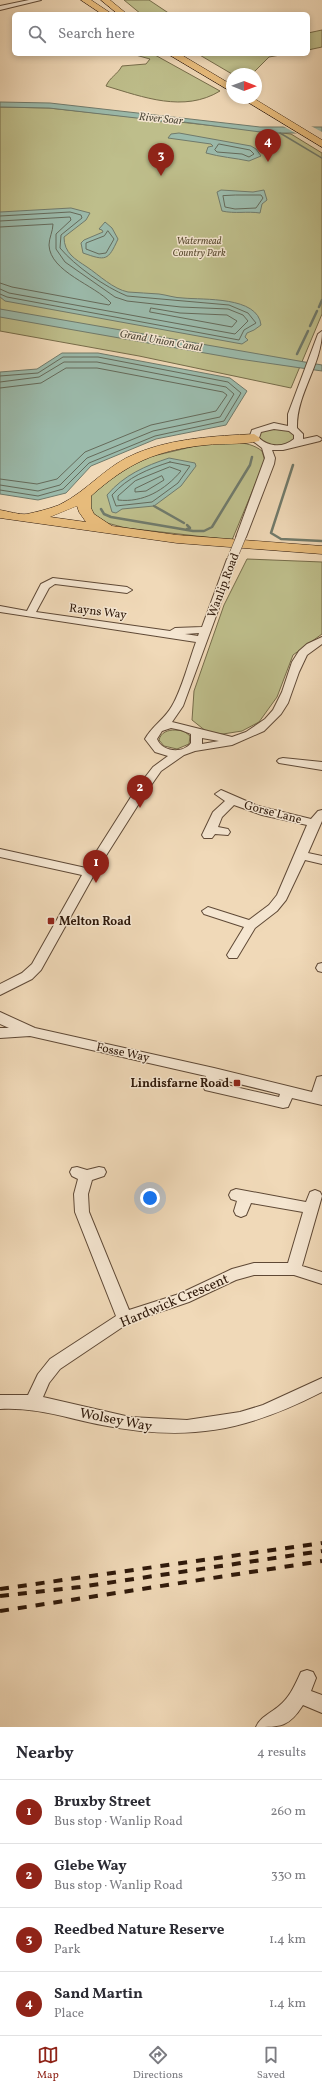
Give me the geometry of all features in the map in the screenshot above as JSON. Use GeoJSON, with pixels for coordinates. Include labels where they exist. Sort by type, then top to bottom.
{"type":"FeatureCollection","features":[{"type":"Feature","properties":{"kind":"highway"},"geometry":{"type":"LineString","coordinates":[[85,0],[105,12]]}},
{"type":"Feature","properties":{"kind":"highway"},"geometry":{"type":"LineString","coordinates":[[105,0],[120,12]]}},
{"type":"Feature","properties":{"kind":"highway"},"geometry":{"type":"LineString","coordinates":[[115,0],[130,12]]}},
{"type":"Feature","properties":{"kind":"highway"},"geometry":{"type":"LineString","coordinates":[[119,0],[130,12]]}},
{"type":"Feature","properties":{"kind":"highway"},"geometry":{"type":"LineString","coordinates":[[176,56],[226,86]]}},
{"type":"Feature","properties":{"kind":"highway"},"geometry":{"type":"LineString","coordinates":[[180,56],[194,67]]}},
{"type":"Feature","properties":{"kind":"highway"},"geometry":{"type":"LineString","coordinates":[[191,56],[226,78]]}},
{"type":"Feature","properties":{"kind":"highway"},"geometry":{"type":"LineString","coordinates":[[262,101],[322,144]]}},
{"type":"Feature","properties":{"kind":"highway"},"geometry":{"type":"LineString","coordinates":[[258,104],[322,136]]}},
{"type":"Feature","properties":{"kind":"highway"},"geometry":{"type":"LineString","coordinates":[[0,513],[42,514],[63,509],[84,496],[103,477],[127,462],[183,443],[254,438]]}},
{"type":"Feature","properties":{"kind":"highway"},"geometry":{"type":"LineString","coordinates":[[84,496],[84,513],[94,523],[140,535]]}},
{"type":"Feature","properties":{"kind":"highway"},"geometry":{"type":"LineString","coordinates":[[0,513],[140,535],[255,546],[322,550]]}},
{"type":"Feature","properties":{"kind":"highway"},"geometry":{"type":"LineString","coordinates":[[0,523],[150,545],[253,555],[322,558]]}},
{"type":"Feature","properties":{"kind":"street"},"geometry":{"type":"LineString","coordinates":[[0,8],[38,0]]}},
{"type":"Feature","properties":{"kind":"street"},"geometry":{"type":"LineString","coordinates":[[294,444],[299,438],[294,430],[292,414],[306,372],[322,334]]}},
{"type":"Feature","properties":{"kind":"street"},"geometry":{"type":"LineString","coordinates":[[274,426],[294,430],[317,439],[282,448],[266,446],[257,442],[254,438],[257,430],[274,426],[292,414]]}},
{"type":"Feature","properties":{"kind":"street","name":"Wanlip Road"},"geometry":{"type":"LineString","coordinates":[[162,727],[178,706],[269,464],[283,450],[294,444]]}},
{"type":"Feature","properties":{"kind":"street"},"geometry":{"type":"LineString","coordinates":[[266,446],[270,458],[269,464]]}},
{"type":"Feature","properties":{"kind":"street","name":"Rayns Way"},"geometry":{"type":"LineString","coordinates":[[30,614],[45,586],[53,581],[127,590]]}},
{"type":"Feature","properties":{"kind":"street","name":"Rayns Way"},"geometry":{"type":"LineString","coordinates":[[0,609],[164,632],[204,635]]}},
{"type":"Feature","properties":{"kind":"street"},"geometry":{"type":"LineString","coordinates":[[2,990],[27,976],[37,967],[89,873],[127,811],[157,769],[180,753],[193,748],[217,744],[233,739],[256,731],[266,724],[278,711],[300,656],[322,640]]}},
{"type":"Feature","properties":{"kind":"street"},"geometry":{"type":"LineString","coordinates":[[178,706],[184,726]]}},
{"type":"Feature","properties":{"kind":"street"},"geometry":{"type":"LineString","coordinates":[[180,753],[159,750],[152,744],[151,739],[155,731],[162,727],[184,726],[196,733],[233,739]]}},
{"type":"Feature","properties":{"kind":"street"},"geometry":{"type":"LineString","coordinates":[[193,748],[197,743],[196,733]]}},
{"type":"Feature","properties":{"kind":"street"},"geometry":{"type":"LineString","coordinates":[[157,769],[159,750]]}},
{"type":"Feature","properties":{"kind":"street"},"geometry":{"type":"LineString","coordinates":[[283,760],[297,759],[322,766]]}},
{"type":"Feature","properties":{"kind":"street","name":"Gorse Lane"},"geometry":{"type":"LineString","coordinates":[[221,794],[232,801],[267,812],[318,818]]}},
{"type":"Feature","properties":{"kind":"street","name":"Gorse Lane"},"geometry":{"type":"LineString","coordinates":[[224,832],[209,832],[217,815],[232,801]]}},
{"type":"Feature","properties":{"kind":"street"},"geometry":{"type":"LineString","coordinates":[[233,955],[251,925],[272,908],[282,897],[318,818]]}},
{"type":"Feature","properties":{"kind":"street"},"geometry":{"type":"LineString","coordinates":[[0,853],[89,873]]}},
{"type":"Feature","properties":{"kind":"street"},"geometry":{"type":"LineString","coordinates":[[300,855],[322,860]]}},
{"type":"Feature","properties":{"kind":"street"},"geometry":{"type":"LineString","coordinates":[[208,911],[251,925]]}},
{"type":"Feature","properties":{"kind":"street"},"geometry":{"type":"LineString","coordinates":[[0,1017],[7,1022],[32,1032]]}},
{"type":"Feature","properties":{"kind":"street"},"geometry":{"type":"LineString","coordinates":[[0,1034],[32,1032]]}},
{"type":"Feature","properties":{"kind":"street","name":"Fosse Way"},"geometry":{"type":"LineString","coordinates":[[32,1032],[214,1073],[210,1086],[283,1102],[288,1091],[319,1099]]}},
{"type":"Feature","properties":{"kind":"street"},"geometry":{"type":"LineString","coordinates":[[319,1099],[322,1080]]}},
{"type":"Feature","properties":{"kind":"street"},"geometry":{"type":"LineString","coordinates":[[87,1173],[81,1194],[82,1212],[125,1318]]}},
{"type":"Feature","properties":{"kind":"street"},"geometry":{"type":"LineString","coordinates":[[241,1211],[241,1195],[313,1202],[294,1269]]}},
{"type":"Feature","properties":{"kind":"street","name":"Hardwick Crescent"},"geometry":{"type":"LineString","coordinates":[[34,1401],[43,1379],[55,1364],[125,1318],[184,1298],[232,1275],[254,1269],[294,1269],[322,1278]]}},
{"type":"Feature","properties":{"kind":"street","name":"Wolsey Way"},"geometry":{"type":"LineString","coordinates":[[0,1402],[34,1401],[134,1425],[166,1428],[193,1428],[222,1423],[259,1413],[289,1402],[322,1385]]}},
{"type":"Feature","properties":{"kind":"street"},"geometry":{"type":"LineString","coordinates":[[265,1727],[286,1713],[301,1695],[307,1678]]}},
{"type":"Feature","properties":{"kind":"street"},"geometry":{"type":"LineString","coordinates":[[301,1695],[322,1704]]}},
{"type":"Feature","properties":{"kind":"green space"},"geometry":{"type":"Polygon","coordinates":[[[124,0],[149,0],[167,12],[139,12],[124,0]]]}},
{"type":"Feature","properties":{"kind":"green space"},"geometry":{"type":"Polygon","coordinates":[[[322,30],[322,47],[310,50],[310,33],[322,30]]]}},
{"type":"Feature","properties":{"kind":"green space"},"geometry":{"type":"Polygon","coordinates":[[[139,56],[157,56],[220,91],[206,98],[178,102],[163,101],[134,95],[106,86],[109,80],[122,66],[146,64],[150,59],[139,56]]]}},
{"type":"Feature","properties":{"kind":"green space"},"geometry":{"type":"Polygon","coordinates":[[[201,56],[275,56],[269,57],[258,68],[226,68],[226,70],[201,56]]]}},
{"type":"Feature","properties":{"kind":"green space","name":"Watermead Country Park"},"geometry":{"type":"Polygon","coordinates":[[[0,107],[49,108],[291,134],[322,153],[322,314],[291,388],[139,356],[0,331],[0,107]]]}},
{"type":"Feature","properties":{"kind":"green space"},"geometry":{"type":"Polygon","coordinates":[[[269,426],[297,432],[292,445],[266,446],[255,434],[269,426]]]}},
{"type":"Feature","properties":{"kind":"green space"},"geometry":{"type":"Polygon","coordinates":[[[236,442],[250,445],[262,451],[265,461],[232,540],[126,528],[107,523],[89,511],[87,502],[92,494],[110,476],[149,457],[208,443],[236,442]]]}},
{"type":"Feature","properties":{"kind":"green space"},"geometry":{"type":"Polygon","coordinates":[[[247,559],[322,562],[322,634],[293,655],[277,697],[259,722],[242,731],[223,734],[207,732],[192,720],[194,691],[224,605],[247,559]]]}},
{"type":"Feature","properties":{"kind":"green space"},"geometry":{"type":"Polygon","coordinates":[[[167,731],[184,731],[190,736],[189,744],[177,749],[164,746],[159,740],[161,735],[167,731]]]}},
{"type":"Feature","properties":{"kind":"water","name":"River Soar"},"geometry":{"type":"Polygon","coordinates":[[[0,102],[50,103],[260,127],[322,127],[322,133],[268,133],[176,121],[154,122],[154,120],[49,108],[0,107],[0,102]]]}},
{"type":"Feature","properties":{"kind":"water"},"geometry":{"type":"Polygon","coordinates":[[[179,133],[251,146],[256,149],[261,156],[249,161],[217,156],[206,153],[208,147],[213,146],[211,144],[168,138],[171,134],[179,133]]]}},
{"type":"Feature","properties":{"kind":"water"},"geometry":{"type":"Polygon","coordinates":[[[221,190],[253,192],[264,190],[267,200],[262,204],[260,213],[222,211],[217,192],[221,190]]]}},
{"type":"Feature","properties":{"kind":"water"},"geometry":{"type":"Polygon","coordinates":[[[71,208],[90,213],[86,220],[64,237],[64,243],[68,251],[74,258],[112,285],[128,292],[159,294],[180,298],[228,301],[240,304],[250,309],[258,316],[261,325],[247,333],[245,337],[248,340],[242,344],[5,301],[0,297],[0,212],[71,208]]]}},
{"type":"Feature","properties":{"kind":"water"},"geometry":{"type":"Polygon","coordinates":[[[105,222],[112,228],[118,239],[112,252],[102,258],[83,253],[81,243],[84,240],[103,232],[99,229],[105,222]]]}},
{"type":"Feature","properties":{"kind":"water","name":"Grand Union Canal"},"geometry":{"type":"Polygon","coordinates":[[[0,309],[322,365],[322,371],[239,359],[0,317],[0,309]]]}},
{"type":"Feature","properties":{"kind":"water"},"geometry":{"type":"Polygon","coordinates":[[[62,353],[98,353],[230,378],[247,391],[226,425],[156,439],[91,466],[66,493],[38,500],[0,494],[0,372],[37,369],[62,353]]]}},
{"type":"Feature","properties":{"kind":"water"},"geometry":{"type":"Polygon","coordinates":[[[169,458],[195,463],[196,466],[181,486],[154,506],[122,509],[116,513],[112,512],[107,495],[120,482],[135,472],[169,458]]]}},
{"type":"Feature","properties":{"kind":"pier"},"geometry":{"type":"Polygon","coordinates":[[[283,126],[311,126],[322,132],[322,135],[299,135],[283,126]]]}},
{"type":"Feature","properties":{"kind":"waterway"},"geometry":{"type":"LineString","coordinates":[[280,133],[322,158]]}},
{"type":"Feature","properties":{"kind":"waterway"},"geometry":{"type":"LineString","coordinates":[[319,307],[322,300]]}},
{"type":"Feature","properties":{"kind":"waterway"},"geometry":{"type":"LineString","coordinates":[[310,326],[317,311]]}},
{"type":"Feature","properties":{"kind":"waterway"},"geometry":{"type":"LineString","coordinates":[[297,354],[308,331]]}},
{"type":"Feature","properties":{"kind":"waterway"},"geometry":{"type":"LineString","coordinates":[[101,509],[104,514],[111,517],[193,531],[204,531],[212,527],[250,465],[252,457]]}},
{"type":"Feature","properties":{"kind":"waterway"},"geometry":{"type":"LineString","coordinates":[[293,465],[271,533],[281,539],[322,541]]}},
{"type":"Feature","properties":{"kind":"waterway"},"geometry":{"type":"LineString","coordinates":[[154,506],[184,523]]}},
{"type":"Feature","properties":{"kind":"waterway"},"geometry":{"type":"LineString","coordinates":[[187,525],[190,528],[187,529]]}},
{"type":"Feature","properties":{"kind":"railway"},"geometry":{"type":"LineString","coordinates":[[0,1589],[322,1543]]}},
{"type":"Feature","properties":{"kind":"railway"},"geometry":{"type":"LineString","coordinates":[[0,1596],[80,1587],[322,1551]]}},
{"type":"Feature","properties":{"kind":"railway"},"geometry":{"type":"LineString","coordinates":[[0,1611],[322,1561]]}},
{"type":"Feature","properties":{"kind":"place","name":"Sand Martin"},"geometry":{"type":"Point","coordinates":[268,162]}},
{"type":"Feature","properties":{"kind":"place","name":"Reedbed Nature Reserve"},"geometry":{"type":"Point","coordinates":[161,176]}},
{"type":"Feature","properties":{"kind":"place","name":"Glebe Way"},"geometry":{"type":"Point","coordinates":[140,808]}},
{"type":"Feature","properties":{"kind":"place","name":"Bruxby Street"},"geometry":{"type":"Point","coordinates":[96,883]}},
{"type":"Feature","properties":{"kind":"place","name":"Melton Road"},"geometry":{"type":"Point","coordinates":[51,921]}},
{"type":"Feature","properties":{"kind":"place","name":"Lindisfarne Road"},"geometry":{"type":"Point","coordinates":[237,1083]}}]}
